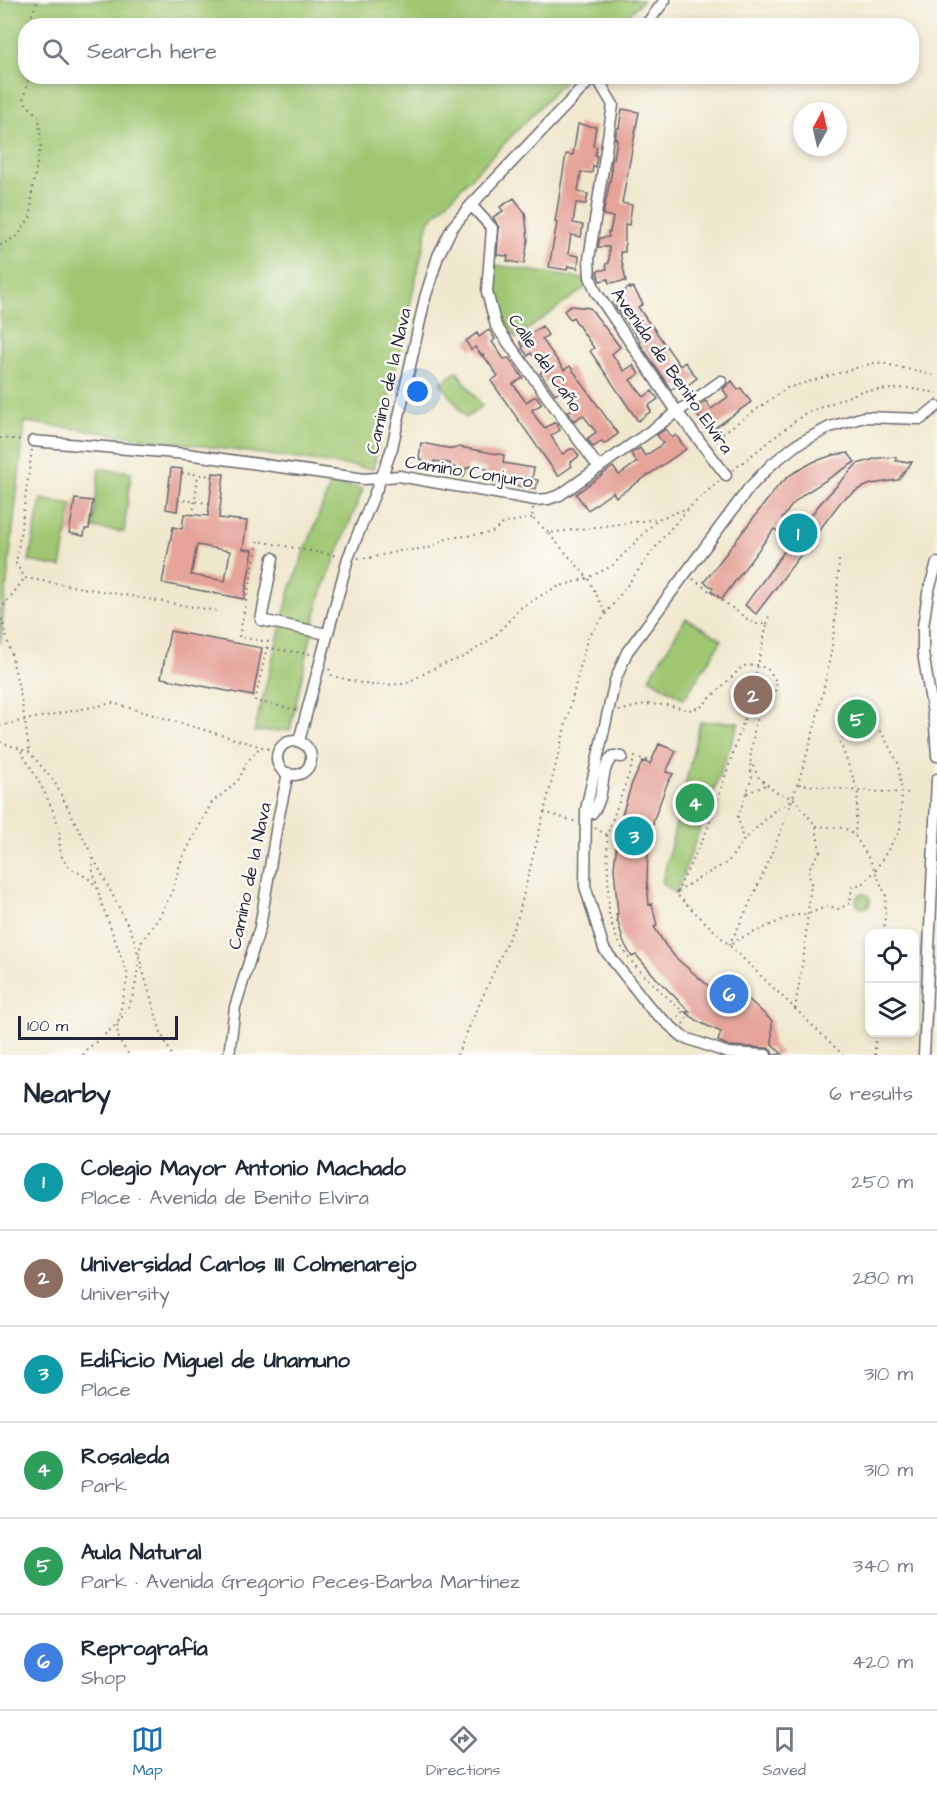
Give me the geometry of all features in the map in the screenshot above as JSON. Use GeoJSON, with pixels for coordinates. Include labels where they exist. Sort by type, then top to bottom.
{"type":"FeatureCollection","features":[{"type":"Feature","properties":{"kind":"street"},"geometry":{"type":"LineString","coordinates":[[651,18],[665,0]]}},
{"type":"Feature","properties":{"kind":"street","name":"Camino de la Nava"},"geometry":{"type":"LineString","coordinates":[[299,741],[348,558],[392,448],[425,298],[435,266],[452,228],[471,205],[587,84]]}},
{"type":"Feature","properties":{"kind":"street","name":"Avenida de Benito Elvira"},"geometry":{"type":"LineString","coordinates":[[600,84],[613,105],[589,260],[590,277],[596,292],[678,413],[726,475]]}},
{"type":"Feature","properties":{"kind":"street","name":"Calle del Caño"},"geometry":{"type":"LineString","coordinates":[[471,205],[492,228],[487,292],[496,326],[599,468]]}},
{"type":"Feature","properties":{"kind":"street","name":"Camino Conjuro"},"geometry":{"type":"LineString","coordinates":[[33,441],[187,454],[365,479],[399,476],[535,500],[548,499],[560,495],[721,381]]}},
{"type":"Feature","properties":{"kind":"street"},"geometry":{"type":"LineString","coordinates":[[766,1055],[728,1053],[683,1036],[651,1009],[604,949],[585,886],[586,809],[615,681],[627,652],[749,488],[772,464],[796,445],[830,427],[864,417],[921,419],[937,407]]}},
{"type":"Feature","properties":{"kind":"street"},"geometry":{"type":"LineString","coordinates":[[273,558],[261,620],[327,634]]}},
{"type":"Feature","properties":{"kind":"street"},"geometry":{"type":"LineString","coordinates":[[937,563],[928,593],[923,653],[935,726],[937,756]]}},
{"type":"Feature","properties":{"kind":"street"},"geometry":{"type":"LineString","coordinates":[[299,741],[309,750],[310,763],[302,773],[288,773],[279,764],[279,752],[287,742],[299,741]]}},
{"type":"Feature","properties":{"kind":"street"},"geometry":{"type":"LineString","coordinates":[[586,809],[592,813],[599,806],[607,761],[613,756],[622,757]]}},
{"type":"Feature","properties":{"kind":"street","name":"Camino de la Nava"},"geometry":{"type":"LineString","coordinates":[[229,1055],[235,1007],[260,927],[288,773]]}},
{"type":"Feature","properties":{"kind":"street"},"geometry":{"type":"LineString","coordinates":[[924,1055],[937,779]]}},
{"type":"Feature","properties":{"kind":"path"},"geometry":{"type":"LineString","coordinates":[[30,18],[38,0]]}},
{"type":"Feature","properties":{"kind":"path"},"geometry":{"type":"LineString","coordinates":[[0,244],[18,236],[30,216],[32,190],[41,144],[39,117],[23,100],[27,84]]}},
{"type":"Feature","properties":{"kind":"path"},"geometry":{"type":"LineString","coordinates":[[703,446],[787,388],[877,362],[937,376]]}},
{"type":"Feature","properties":{"kind":"path"},"geometry":{"type":"LineString","coordinates":[[457,1055],[518,917],[587,639],[664,536],[690,507],[726,475],[804,414],[862,391],[907,388],[937,393]]}},
{"type":"Feature","properties":{"kind":"path"},"geometry":{"type":"LineString","coordinates":[[0,438],[33,441],[16,564],[25,578],[217,611]]}},
{"type":"Feature","properties":{"kind":"path"},"geometry":{"type":"LineString","coordinates":[[182,473],[213,476]]}},
{"type":"Feature","properties":{"kind":"path"},"geometry":{"type":"LineString","coordinates":[[193,515],[198,474]]}},
{"type":"Feature","properties":{"kind":"path"},"geometry":{"type":"LineString","coordinates":[[178,500],[210,503]]}},
{"type":"Feature","properties":{"kind":"path"},"geometry":{"type":"LineString","coordinates":[[532,518],[535,500]]}},
{"type":"Feature","properties":{"kind":"path"},"geometry":{"type":"LineString","coordinates":[[549,533],[658,519],[690,507]]}},
{"type":"Feature","properties":{"kind":"path"},"geometry":{"type":"LineString","coordinates":[[348,558],[369,558],[400,551],[429,548],[448,538],[491,533],[504,523],[532,518]]}},
{"type":"Feature","properties":{"kind":"path"},"geometry":{"type":"LineString","coordinates":[[532,518],[549,533],[588,578],[606,614]]}},
{"type":"Feature","properties":{"kind":"path"},"geometry":{"type":"LineString","coordinates":[[267,648],[322,655],[332,676],[370,685],[405,684],[438,666],[464,657],[494,638],[520,608],[546,593],[588,578],[612,566],[658,519]]}},
{"type":"Feature","properties":{"kind":"path"},"geometry":{"type":"LineString","coordinates":[[729,945],[776,846],[799,784],[818,713],[831,650],[839,560]]}},
{"type":"Feature","properties":{"kind":"path"},"geometry":{"type":"LineString","coordinates":[[685,573],[754,624],[767,624]]}},
{"type":"Feature","properties":{"kind":"path"},"geometry":{"type":"LineString","coordinates":[[25,578],[0,612],[10,647],[29,752]]}},
{"type":"Feature","properties":{"kind":"path"},"geometry":{"type":"LineString","coordinates":[[676,894],[708,828],[749,705],[769,615]]}},
{"type":"Feature","properties":{"kind":"path"},"geometry":{"type":"LineString","coordinates":[[607,714],[645,704],[667,705],[689,710],[701,707],[743,666],[758,665],[769,670],[777,683],[774,697],[762,707],[755,726],[750,760],[752,778],[738,816],[743,841]]}},
{"type":"Feature","properties":{"kind":"path"},"geometry":{"type":"LineString","coordinates":[[0,726],[113,703],[279,752]]}},
{"type":"Feature","properties":{"kind":"path"},"geometry":{"type":"LineString","coordinates":[[729,945],[791,916],[808,914],[828,906],[839,909],[850,903],[852,887],[864,883],[875,872],[900,830],[902,794],[898,763],[883,735],[866,715]]}},
{"type":"Feature","properties":{"kind":"path"},"geometry":{"type":"LineString","coordinates":[[850,727],[840,742],[858,791],[855,836]]}},
{"type":"Feature","properties":{"kind":"path"},"geometry":{"type":"LineString","coordinates":[[0,742],[29,752],[54,781],[132,933],[161,1033],[172,1055]]}},
{"type":"Feature","properties":{"kind":"path"},"geometry":{"type":"LineString","coordinates":[[83,1055],[127,1010],[138,973],[141,943],[160,916],[173,889],[181,861],[212,802],[239,778],[261,746]]}},
{"type":"Feature","properties":{"kind":"path"},"geometry":{"type":"LineString","coordinates":[[20,749],[47,798],[59,827],[61,855],[70,869],[92,881],[98,889]]}},
{"type":"Feature","properties":{"kind":"path"},"geometry":{"type":"LineString","coordinates":[[651,761],[635,757],[607,835],[609,914],[615,936],[633,965],[683,1012],[677,1020],[682,1026],[689,1014]]}},
{"type":"Feature","properties":{"kind":"path"},"geometry":{"type":"LineString","coordinates":[[750,760],[759,778],[776,792],[794,798],[816,826],[820,852],[808,870],[811,883],[795,1009]]}},
{"type":"Feature","properties":{"kind":"path"},"geometry":{"type":"LineString","coordinates":[[799,784],[858,791],[912,793]]}},
{"type":"Feature","properties":{"kind":"path"},"geometry":{"type":"LineString","coordinates":[[747,793],[767,785]]}},
{"type":"Feature","properties":{"kind":"path"},"geometry":{"type":"LineString","coordinates":[[676,894],[692,882],[728,862],[743,841],[774,811],[794,798]]}},
{"type":"Feature","properties":{"kind":"path"},"geometry":{"type":"LineString","coordinates":[[544,812],[587,825],[607,835]]}},
{"type":"Feature","properties":{"kind":"path"},"geometry":{"type":"LineString","coordinates":[[816,826],[845,828],[855,836],[871,862],[886,896],[884,929]]}},
{"type":"Feature","properties":{"kind":"path"},"geometry":{"type":"LineString","coordinates":[[92,856],[98,889],[128,975],[117,1028],[119,1040],[129,1055]]}},
{"type":"Feature","properties":{"kind":"path"},"geometry":{"type":"LineString","coordinates":[[676,894],[843,1055]]}},
{"type":"Feature","properties":{"kind":"path"},"geometry":{"type":"LineString","coordinates":[[612,925],[618,921]]}},
{"type":"Feature","properties":{"kind":"path"},"geometry":{"type":"LineString","coordinates":[[875,1037],[875,1055]]}},
{"type":"Feature","properties":{"kind":"path"},"geometry":{"type":"LineString","coordinates":[[460,1047],[462,1055]]}},
{"type":"Feature","properties":{"kind":"green space"},"geometry":{"type":"Polygon","coordinates":[[[0,0],[643,0],[626,18],[18,18],[18,84],[562,84],[429,221],[373,469],[25,422],[0,644],[0,0]]]}},
{"type":"Feature","properties":{"kind":"green space"},"geometry":{"type":"Polygon","coordinates":[[[495,265],[583,279],[585,288],[516,338],[500,311],[495,287],[495,265]]]}},
{"type":"Feature","properties":{"kind":"green space"},"geometry":{"type":"Polygon","coordinates":[[[457,371],[482,406],[466,418],[441,383],[457,371]]]}},
{"type":"Feature","properties":{"kind":"green space"},"geometry":{"type":"Polygon","coordinates":[[[99,469],[131,472],[124,532],[93,528],[99,469]]]}},
{"type":"Feature","properties":{"kind":"green space"},"geometry":{"type":"Polygon","coordinates":[[[331,483],[363,489],[320,597],[290,730],[254,732],[290,590],[331,483]]]}},
{"type":"Feature","properties":{"kind":"green space"},"geometry":{"type":"Polygon","coordinates":[[[41,499],[72,505],[61,567],[29,561],[41,499]]]}},
{"type":"Feature","properties":{"kind":"green space"},"geometry":{"type":"Polygon","coordinates":[[[686,618],[722,640],[684,699],[649,678],[686,618]]]}},
{"type":"Feature","properties":{"kind":"green space"},"geometry":{"type":"Polygon","coordinates":[[[857,711],[863,713],[865,719],[863,725],[857,727],[851,725],[849,719],[851,713],[857,711]]]}},
{"type":"Feature","properties":{"kind":"green space"},"geometry":{"type":"Polygon","coordinates":[[[700,722],[739,722],[676,894],[662,883],[700,722]]]}},
{"type":"Feature","properties":{"kind":"green space"},"geometry":{"type":"Polygon","coordinates":[[[860,894],[866,894],[870,901],[866,908],[860,908],[856,904],[856,898],[860,894]]]}},
{"type":"Feature","properties":{"kind":"building"},"geometry":{"type":"Polygon","coordinates":[[[622,109],[639,112],[622,203],[632,205],[629,225],[625,224],[625,252],[620,252],[626,281],[609,283],[608,279],[600,281],[597,271],[607,269],[609,247],[598,247],[600,238],[609,237],[608,232],[610,232],[613,217],[603,215],[622,109]]]}},
{"type":"Feature","properties":{"kind":"building"},"geometry":{"type":"Polygon","coordinates":[[[578,124],[596,127],[593,146],[597,147],[595,156],[597,156],[592,173],[581,172],[578,192],[588,194],[586,204],[576,203],[573,223],[583,225],[581,237],[571,235],[568,254],[579,256],[578,268],[568,266],[567,270],[549,267],[566,154],[573,155],[578,124]]]}},
{"type":"Feature","properties":{"kind":"building"},"geometry":{"type":"Polygon","coordinates":[[[514,198],[525,213],[528,240],[524,264],[507,261],[508,256],[497,255],[499,228],[493,217],[503,211],[500,207],[514,198]]]}},
{"type":"Feature","properties":{"kind":"building"},"geometry":{"type":"Polygon","coordinates":[[[630,287],[630,289],[633,287],[643,304],[638,307],[680,366],[685,362],[697,378],[684,388],[680,383],[671,390],[613,303],[621,298],[619,295],[630,287]]]}},
{"type":"Feature","properties":{"kind":"building"},"geometry":{"type":"Polygon","coordinates":[[[571,306],[590,308],[620,347],[612,354],[624,371],[633,365],[639,374],[630,380],[644,397],[652,391],[658,399],[648,406],[651,411],[638,421],[590,351],[594,348],[573,317],[570,319],[564,311],[571,306]]]}},
{"type":"Feature","properties":{"kind":"building"},"geometry":{"type":"Polygon","coordinates":[[[542,326],[548,335],[542,339],[564,370],[570,366],[618,434],[604,444],[602,441],[593,447],[587,439],[596,432],[583,415],[574,421],[568,412],[576,406],[575,402],[564,388],[555,394],[540,373],[544,370],[531,353],[528,356],[522,348],[520,342],[542,326]]]}},
{"type":"Feature","properties":{"kind":"building"},"geometry":{"type":"Polygon","coordinates":[[[489,330],[495,339],[492,342],[504,359],[509,358],[523,378],[513,384],[520,394],[526,402],[537,397],[542,404],[532,410],[537,419],[545,428],[555,422],[560,430],[551,436],[560,451],[563,454],[574,449],[579,456],[570,463],[572,466],[558,476],[491,381],[498,376],[483,355],[475,347],[471,350],[466,341],[477,333],[479,337],[489,330]]]}},
{"type":"Feature","properties":{"kind":"building"},"geometry":{"type":"Polygon","coordinates":[[[732,381],[738,390],[741,388],[751,402],[709,432],[698,416],[701,414],[696,408],[706,401],[711,409],[728,397],[723,389],[732,381]]]}},
{"type":"Feature","properties":{"kind":"building"},"geometry":{"type":"Polygon","coordinates":[[[666,429],[672,438],[676,435],[686,449],[616,497],[613,492],[588,510],[576,494],[613,467],[619,475],[637,462],[631,454],[640,448],[645,456],[660,446],[663,443],[657,435],[666,429]]]}},
{"type":"Feature","properties":{"kind":"building"},"geometry":{"type":"Polygon","coordinates":[[[421,443],[504,455],[503,463],[534,468],[532,479],[538,480],[536,489],[485,480],[487,469],[470,466],[466,468],[464,477],[453,475],[455,467],[450,466],[450,463],[434,461],[432,471],[422,470],[423,460],[419,459],[421,443]]]}},
{"type":"Feature","properties":{"kind":"building"},"geometry":{"type":"Polygon","coordinates":[[[848,453],[855,462],[804,494],[782,519],[799,532],[818,506],[857,464],[878,458],[896,457],[896,461],[912,462],[898,480],[871,484],[842,500],[756,614],[745,605],[792,541],[774,529],[722,599],[711,591],[713,588],[704,582],[778,486],[790,475],[813,462],[848,453]]]}},
{"type":"Feature","properties":{"kind":"building"},"geometry":{"type":"Polygon","coordinates":[[[171,468],[182,469],[177,511],[166,509],[171,468]]]}},
{"type":"Feature","properties":{"kind":"building"},"geometry":{"type":"Polygon","coordinates":[[[213,473],[224,474],[219,518],[247,521],[243,549],[253,550],[244,599],[162,583],[173,527],[182,529],[184,514],[208,516],[213,473]],[[197,545],[191,575],[225,581],[230,551],[197,545]]]}},
{"type":"Feature","properties":{"kind":"building"},"geometry":{"type":"Polygon","coordinates":[[[75,499],[93,501],[89,529],[85,529],[84,536],[69,533],[75,499]]]}},
{"type":"Feature","properties":{"kind":"building"},"geometry":{"type":"Polygon","coordinates":[[[170,631],[262,648],[253,696],[161,678],[170,631]]]}},
{"type":"Feature","properties":{"kind":"building"},"geometry":{"type":"Polygon","coordinates":[[[659,744],[676,751],[666,772],[673,774],[654,819],[648,847],[647,882],[649,905],[652,904],[657,926],[654,927],[676,958],[711,988],[718,991],[727,979],[772,1021],[772,1044],[782,1054],[773,1055],[771,1049],[767,1048],[729,1046],[718,1041],[721,1032],[701,1023],[685,1012],[690,1012],[636,955],[632,957],[623,941],[616,914],[618,914],[614,868],[619,825],[632,783],[643,761],[650,764],[659,744]]]}},
{"type":"Feature","properties":{"kind":"place","name":"Colegio Mayor Antonio Machado"},"geometry":{"type":"Point","coordinates":[798,533]}},
{"type":"Feature","properties":{"kind":"place","name":"Universidad Carlos III Colmenarejo"},"geometry":{"type":"Point","coordinates":[753,695]}},
{"type":"Feature","properties":{"kind":"place","name":"Aula Natural"},"geometry":{"type":"Point","coordinates":[857,719]}},
{"type":"Feature","properties":{"kind":"place","name":"Rosaleda"},"geometry":{"type":"Point","coordinates":[695,803]}},
{"type":"Feature","properties":{"kind":"place","name":"Edificio Miguel de Unamuno"},"geometry":{"type":"Point","coordinates":[634,836]}},
{"type":"Feature","properties":{"kind":"place","name":"Reprografía"},"geometry":{"type":"Point","coordinates":[729,994]}}]}
